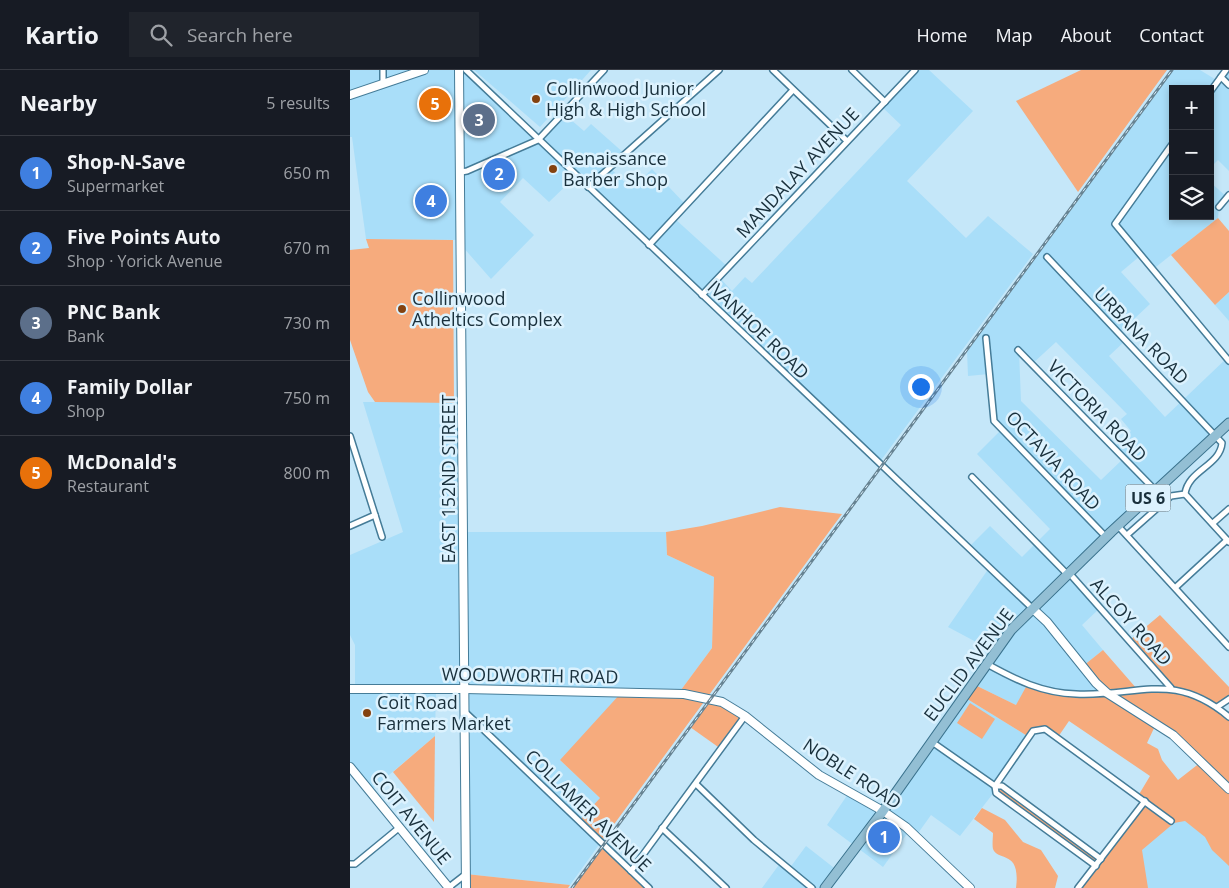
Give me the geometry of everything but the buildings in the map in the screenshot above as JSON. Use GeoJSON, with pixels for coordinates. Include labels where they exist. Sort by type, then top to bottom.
{"type":"FeatureCollection","features":[{"type":"Feature","properties":{"kind":"main road","name":"EUCLID AVENUE"},"geometry":{"type":"LineString","coordinates":[[825,888],[883,811],[1011,630],[1106,537],[1229,423]]}},
{"type":"Feature","properties":{"kind":"street"},"geometry":{"type":"LineString","coordinates":[[383,70],[383,84]]}},
{"type":"Feature","properties":{"kind":"street"},"geometry":{"type":"LineString","coordinates":[[350,95],[424,70]]}},
{"type":"Feature","properties":{"kind":"street","name":"EAST 152ND STREET"},"geometry":{"type":"LineString","coordinates":[[459,70],[466,888]]}},
{"type":"Feature","properties":{"kind":"street","name":"IVANHOE ROAD"},"geometry":{"type":"LineString","coordinates":[[466,70],[1033,609]]}},
{"type":"Feature","properties":{"kind":"street"},"geometry":{"type":"LineString","coordinates":[[461,172],[468,171],[538,140],[604,70]]}},
{"type":"Feature","properties":{"kind":"street"},"geometry":{"type":"LineString","coordinates":[[588,187],[719,70]]}},
{"type":"Feature","properties":{"kind":"street"},"geometry":{"type":"LineString","coordinates":[[773,70],[847,141]]}},
{"type":"Feature","properties":{"kind":"street"},"geometry":{"type":"LineString","coordinates":[[852,70],[885,102]]}},
{"type":"Feature","properties":{"kind":"street","name":"MANDALAY AVENUE"},"geometry":{"type":"LineString","coordinates":[[702,295],[915,70]]}},
{"type":"Feature","properties":{"kind":"street"},"geometry":{"type":"LineString","coordinates":[[1214,87],[1226,70]]}},
{"type":"Feature","properties":{"kind":"street"},"geometry":{"type":"LineString","coordinates":[[1221,77],[1229,85]]}},
{"type":"Feature","properties":{"kind":"street"},"geometry":{"type":"LineString","coordinates":[[649,245],[793,90]]}},
{"type":"Feature","properties":{"kind":"street"},"geometry":{"type":"LineString","coordinates":[[1169,149],[1115,224],[1229,361]]}},
{"type":"Feature","properties":{"kind":"street"},"geometry":{"type":"LineString","coordinates":[[1219,207],[1229,195]]}},
{"type":"Feature","properties":{"kind":"street","name":"URBANA ROAD"},"geometry":{"type":"LineString","coordinates":[[1047,258],[1217,434]]}},
{"type":"Feature","properties":{"kind":"street","name":"OCTAVIA ROAD"},"geometry":{"type":"LineString","coordinates":[[986,338],[994,421],[1106,537]]}},
{"type":"Feature","properties":{"kind":"street","name":"VICTORIA ROAD"},"geometry":{"type":"LineString","coordinates":[[1018,350],[1156,491]]}},
{"type":"Feature","properties":{"kind":"street"},"geometry":{"type":"LineString","coordinates":[[1185,494],[1186,485],[1190,479],[1222,450],[1222,443],[1217,434]]}},
{"type":"Feature","properties":{"kind":"street"},"geometry":{"type":"LineString","coordinates":[[350,436],[382,537]]}},
{"type":"Feature","properties":{"kind":"street","name":"ALCOY ROAD"},"geometry":{"type":"LineString","coordinates":[[972,477],[1069,575],[1171,688]]}},
{"type":"Feature","properties":{"kind":"street"},"geometry":{"type":"LineString","coordinates":[[1176,587],[1228,541],[1185,494]]}},
{"type":"Feature","properties":{"kind":"street"},"geometry":{"type":"LineString","coordinates":[[1127,535],[1171,496],[1185,494]]}},
{"type":"Feature","properties":{"kind":"street"},"geometry":{"type":"LineString","coordinates":[[1213,523],[1229,509]]}},
{"type":"Feature","properties":{"kind":"street"},"geometry":{"type":"LineString","coordinates":[[350,526],[374,515]]}},
{"type":"Feature","properties":{"kind":"street"},"geometry":{"type":"LineString","coordinates":[[1118,526],[1176,587],[1229,647]]}},
{"type":"Feature","properties":{"kind":"street"},"geometry":{"type":"LineString","coordinates":[[1033,609],[1047,622],[1107,693],[1173,735],[1229,789]]}},
{"type":"Feature","properties":{"kind":"street"},"geometry":{"type":"LineString","coordinates":[[987,664],[1021,683],[1048,691],[1077,694],[1171,688],[1217,708],[1229,717]]}},
{"type":"Feature","properties":{"kind":"street","name":"WOODWORTH ROAD"},"geometry":{"type":"LineString","coordinates":[[350,689],[465,688],[684,694],[710,699]]}},
{"type":"Feature","properties":{"kind":"street","name":"NOBLE ROAD"},"geometry":{"type":"LineString","coordinates":[[710,699],[728,705],[745,716],[819,775],[883,811],[906,827],[970,888]]}},
{"type":"Feature","properties":{"kind":"street"},"geometry":{"type":"LineString","coordinates":[[1217,708],[1229,699]]}},
{"type":"Feature","properties":{"kind":"street","name":"COLLAMER AVENUE"},"geometry":{"type":"LineString","coordinates":[[465,712],[649,888]]}},
{"type":"Feature","properties":{"kind":"street"},"geometry":{"type":"LineString","coordinates":[[631,871],[745,716]]}},
{"type":"Feature","properties":{"kind":"street"},"geometry":{"type":"LineString","coordinates":[[1096,866],[996,793],[995,786],[1033,731],[1041,728],[1050,731],[1171,821]]}},
{"type":"Feature","properties":{"kind":"street"},"geometry":{"type":"LineString","coordinates":[[932,742],[995,786],[1002,786],[1101,859]]}},
{"type":"Feature","properties":{"kind":"street","name":"COIT AVENUE"},"geometry":{"type":"LineString","coordinates":[[351,772],[400,828],[448,888]]}},
{"type":"Feature","properties":{"kind":"street"},"geometry":{"type":"LineString","coordinates":[[696,784],[754,840],[812,888]]}},
{"type":"Feature","properties":{"kind":"street"},"geometry":{"type":"LineString","coordinates":[[1078,888],[1145,801]]}},
{"type":"Feature","properties":{"kind":"street"},"geometry":{"type":"LineString","coordinates":[[1040,825],[1045,817]]}},
{"type":"Feature","properties":{"kind":"street"},"geometry":{"type":"LineString","coordinates":[[350,864],[355,864],[400,828]]}},
{"type":"Feature","properties":{"kind":"street"},"geometry":{"type":"LineString","coordinates":[[662,828],[726,888]]}},
{"type":"Feature","properties":{"kind":"street"},"geometry":{"type":"LineString","coordinates":[[448,888],[466,874]]}},
{"type":"Feature","properties":{"kind":"shaded area"},"geometry":{"type":"Polygon","coordinates":[[[350,70],[466,70],[538,140],[563,113],[584,131],[591,124],[625,154],[610,168],[632,189],[652,169],[686,205],[674,218],[728,267],[719,277],[732,291],[745,277],[752,283],[901,125],[881,106],[915,70],[929,70],[973,111],[907,181],[966,238],[988,216],[1033,254],[879,463],[576,176],[549,202],[523,178],[500,202],[534,235],[491,279],[462,246],[462,240],[366,239],[352,137],[350,137],[350,70]]]}},
{"type":"Feature","properties":{"kind":"shaded area","name":"Collinwood Junior High & High School"},"geometry":{"type":"Polygon","coordinates":[[[474,70],[591,70],[540,127],[474,70]]]}},
{"type":"Feature","properties":{"kind":"shaded area"},"geometry":{"type":"Polygon","coordinates":[[[1081,70],[1167,70],[1078,192],[1016,101],[1081,70]]]}},
{"type":"Feature","properties":{"kind":"shaded area"},"geometry":{"type":"Polygon","coordinates":[[[1172,70],[1200,70],[1218,81],[1226,70],[1229,70],[1229,171],[1218,160],[1214,164],[1214,85],[1169,85],[1169,220],[1214,220],[1214,186],[1227,197],[1219,207],[1218,218],[1152,270],[1140,256],[1121,272],[1150,304],[1119,333],[1126,340],[1109,356],[1165,417],[1229,356],[1229,423],[1070,574],[1101,607],[1082,625],[1103,650],[1083,666],[1107,693],[1016,705],[973,684],[995,652],[948,627],[989,568],[968,548],[990,526],[1022,557],[1050,529],[977,454],[1002,429],[994,421],[989,374],[968,376],[967,351],[1172,70]],[[1056,342],[1032,364],[1019,351],[1021,401],[1101,480],[1124,458],[1114,447],[1131,431],[1121,419],[1127,414],[1056,342]]]}},
{"type":"Feature","properties":{"kind":"shaded area"},"geometry":{"type":"Polygon","coordinates":[[[1218,218],[1229,231],[1229,292],[1215,305],[1171,255],[1218,218]]]}},
{"type":"Feature","properties":{"kind":"shaded area","name":"Collinwood Atheltics Complex"},"geometry":{"type":"Polygon","coordinates":[[[366,239],[453,240],[454,403],[375,402],[368,392],[350,340],[350,250],[369,248],[366,239]]]}},
{"type":"Feature","properties":{"kind":"shaded area"},"geometry":{"type":"Polygon","coordinates":[[[1229,292],[1229,321],[1215,305],[1229,292]]]}},
{"type":"Feature","properties":{"kind":"shaded area"},"geometry":{"type":"Polygon","coordinates":[[[363,402],[463,402],[464,532],[666,532],[667,555],[714,577],[712,648],[678,694],[560,760],[600,798],[601,842],[570,885],[466,874],[465,689],[436,689],[435,736],[370,791],[350,767],[350,689],[355,689],[355,645],[350,635],[350,555],[403,532],[363,402]]]}},
{"type":"Feature","properties":{"kind":"shaded area"},"geometry":{"type":"Polygon","coordinates":[[[780,507],[842,514],[601,842],[579,821],[600,798],[560,760],[621,693],[678,694],[712,648],[714,577],[667,555],[666,532],[702,526],[780,507]]]}},
{"type":"Feature","properties":{"kind":"shaded area"},"geometry":{"type":"Polygon","coordinates":[[[1160,615],[1229,687],[1229,699],[1218,708],[1229,717],[1229,866],[1212,850],[1205,837],[1185,821],[1174,823],[1142,850],[1148,888],[1078,888],[1095,866],[996,793],[995,786],[1002,786],[1101,859],[1144,801],[1138,796],[1150,776],[1069,721],[1058,737],[1041,728],[1029,737],[964,697],[973,684],[1016,705],[1027,685],[1048,691],[1107,693],[1083,666],[1103,650],[1137,689],[1171,688],[1129,641],[1160,615]],[[1156,724],[1147,743],[1158,749],[1162,760],[1178,780],[1201,762],[1156,724]]]}},
{"type":"Feature","properties":{"kind":"shaded area"},"geometry":{"type":"Polygon","coordinates":[[[964,697],[1029,737],[995,786],[995,791],[960,836],[931,815],[916,836],[909,831],[883,867],[827,825],[850,791],[883,810],[964,697]]]}},
{"type":"Feature","properties":{"kind":"shaded area"},"geometry":{"type":"Polygon","coordinates":[[[710,699],[745,716],[721,749],[690,727],[710,699]]]}},
{"type":"Feature","properties":{"kind":"shaded area"},"geometry":{"type":"Polygon","coordinates":[[[970,703],[995,719],[982,739],[957,723],[970,703]]]}},
{"type":"Feature","properties":{"kind":"shaded area"},"geometry":{"type":"Polygon","coordinates":[[[435,736],[434,822],[393,772],[435,736]]]}},
{"type":"Feature","properties":{"kind":"shaded area"},"geometry":{"type":"Polygon","coordinates":[[[1197,800],[1229,814],[1229,888],[1083,888],[1197,800]]]}},
{"type":"Feature","properties":{"kind":"shaded area"},"geometry":{"type":"Polygon","coordinates":[[[982,808],[1005,820],[1023,842],[1041,850],[1058,876],[1055,888],[1016,888],[1017,876],[1012,862],[996,853],[993,849],[993,833],[974,819],[982,808]]]}},
{"type":"Feature","properties":{"kind":"shaded area"},"geometry":{"type":"Polygon","coordinates":[[[604,845],[649,888],[572,888],[604,845]]]}},
{"type":"Feature","properties":{"kind":"shaded area"},"geometry":{"type":"Polygon","coordinates":[[[806,846],[838,871],[825,888],[762,888],[781,862],[789,869],[806,846]]]}},
{"type":"Feature","properties":{"kind":"shaded area"},"geometry":{"type":"Polygon","coordinates":[[[466,874],[570,885],[568,888],[466,888],[466,874]]]}},
{"type":"Feature","properties":{"kind":"railway"},"geometry":{"type":"LineString","coordinates":[[572,888],[1172,70]]}},
{"type":"Feature","properties":{"kind":"place","name":"Collinwood Junior High & High School"},"geometry":{"type":"Point","coordinates":[536,99]}},
{"type":"Feature","properties":{"kind":"place","name":"McDonald's"},"geometry":{"type":"Point","coordinates":[435,104]}},
{"type":"Feature","properties":{"kind":"place","name":"PNC Bank"},"geometry":{"type":"Point","coordinates":[479,120]}},
{"type":"Feature","properties":{"kind":"place","name":"Renaissance Barber Shop"},"geometry":{"type":"Point","coordinates":[553,169]}},
{"type":"Feature","properties":{"kind":"place","name":"Five Points Auto"},"geometry":{"type":"Point","coordinates":[499,174]}},
{"type":"Feature","properties":{"kind":"place","name":"Family Dollar"},"geometry":{"type":"Point","coordinates":[431,201]}},
{"type":"Feature","properties":{"kind":"place","name":"Collinwood Atheltics Complex"},"geometry":{"type":"Point","coordinates":[402,309]}},
{"type":"Feature","properties":{"kind":"place","name":"Coit Road Farmers Market"},"geometry":{"type":"Point","coordinates":[367,713]}},
{"type":"Feature","properties":{"kind":"place","name":"Shop-N-Save"},"geometry":{"type":"Point","coordinates":[884,837]}}]}
